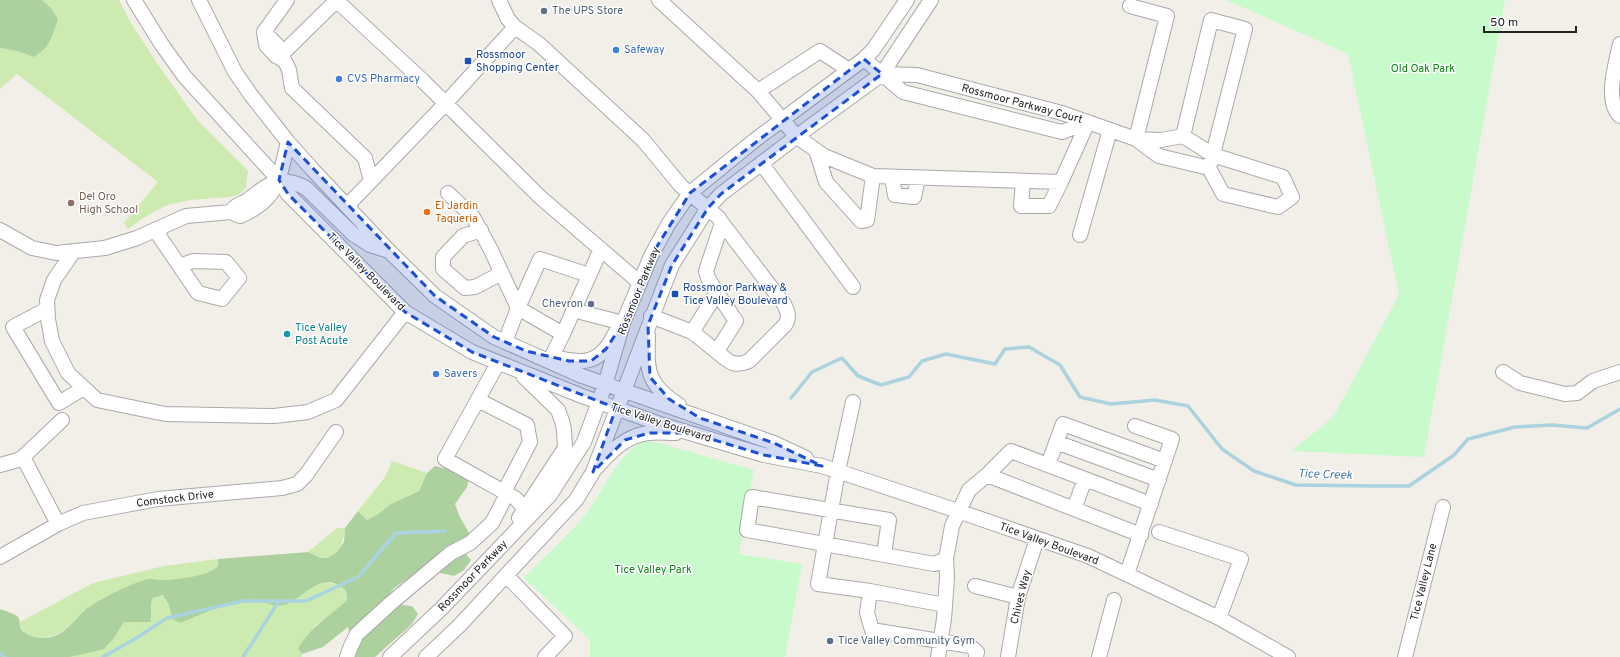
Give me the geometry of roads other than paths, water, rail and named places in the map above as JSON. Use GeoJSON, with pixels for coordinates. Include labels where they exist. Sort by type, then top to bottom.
{"type":"FeatureCollection","features":[{"type":"Feature","properties":{"kind":"street","name":"Tice Valley Boulevard"},"geometry":{"type":"LineString","coordinates":[[134,0],[184,77],[279,180],[288,194],[405,312],[472,352],[616,408],[690,433],[764,456],[822,466],[1088,556],[1219,618],[1288,657]]}},
{"type":"Feature","properties":{"kind":"street","name":"Tice Valley Boulevard"},"geometry":{"type":"LineString","coordinates":[[199,0],[235,72],[288,142],[389,251],[435,296],[494,337],[582,376],[774,443],[822,466]]}},
{"type":"Feature","properties":{"kind":"street"},"geometry":{"type":"LineString","coordinates":[[287,0],[264,32],[266,45],[276,56],[284,61],[289,70],[292,88],[365,158],[371,181]]}},
{"type":"Feature","properties":{"kind":"street"},"geometry":{"type":"LineString","coordinates":[[264,32],[284,52],[336,0],[422,80],[540,197],[640,283]]}},
{"type":"Feature","properties":{"kind":"street"},"geometry":{"type":"LineString","coordinates":[[499,0],[508,19],[515,27],[539,44],[643,140],[681,186],[718,218],[788,311],[789,319],[785,325],[749,361],[741,364],[733,363],[692,332],[649,321],[648,364],[650,376],[656,386],[670,399],[700,418]]}},
{"type":"Feature","properties":{"kind":"street"},"geometry":{"type":"LineString","coordinates":[[659,0],[758,91],[796,136],[824,156],[873,176],[1061,182]]}},
{"type":"Feature","properties":{"kind":"street","name":"Rossmoor Parkway"},"geometry":{"type":"LineString","coordinates":[[390,657],[442,608],[495,553],[528,512],[550,495],[584,442],[606,385],[623,322],[651,256],[665,230],[690,193],[782,120],[864,60],[873,50],[907,0]]}},
{"type":"Feature","properties":{"kind":"street","name":"Rossmoor Parkway"},"geometry":{"type":"LineString","coordinates":[[426,657],[459,626],[576,500],[593,472],[649,321],[672,265],[708,208],[721,194],[796,136],[882,74],[931,0]]}},
{"type":"Feature","properties":{"kind":"street"},"geometry":{"type":"LineString","coordinates":[[1130,6],[1167,16],[1136,139]]}},
{"type":"Feature","properties":{"kind":"street"},"geometry":{"type":"LineString","coordinates":[[1183,136],[1211,20],[1245,29],[1211,162]]}},
{"type":"Feature","properties":{"kind":"street"},"geometry":{"type":"LineString","coordinates":[[347,206],[445,104],[515,27]]}},
{"type":"Feature","properties":{"kind":"street"},"geometry":{"type":"LineString","coordinates":[[1620,44],[1612,94],[1613,104],[1616,112],[1620,116]]}},
{"type":"Feature","properties":{"kind":"street"},"geometry":{"type":"LineString","coordinates":[[758,91],[820,51],[849,70]]}},
{"type":"Feature","properties":{"kind":"street"},"geometry":{"type":"LineString","coordinates":[[864,60],[882,74]]}},
{"type":"Feature","properties":{"kind":"street","name":"Rossmoor Parkway Court"},"geometry":{"type":"LineString","coordinates":[[882,74],[917,75],[1062,113],[1088,122]]}},
{"type":"Feature","properties":{"kind":"street","name":"Rossmoor Parkway Court"},"geometry":{"type":"LineString","coordinates":[[882,74],[903,92],[1062,132],[1088,122]]}},
{"type":"Feature","properties":{"kind":"street"},"geometry":{"type":"LineString","coordinates":[[1023,181],[1021,206],[1049,206],[1088,122],[1136,139],[1161,140],[1183,136]]}},
{"type":"Feature","properties":{"kind":"street"},"geometry":{"type":"LineString","coordinates":[[1080,235],[1110,130]]}},
{"type":"Feature","properties":{"kind":"street"},"geometry":{"type":"LineString","coordinates":[[1136,139],[1159,156],[1211,162],[1283,177],[1292,196],[1278,207],[1223,194],[1211,162],[1183,136]]}},
{"type":"Feature","properties":{"kind":"street"},"geometry":{"type":"LineString","coordinates":[[0,230],[32,248],[56,252],[74,251],[105,248],[137,238],[186,216],[231,212],[240,216],[256,209],[267,200],[279,180],[288,142]]}},
{"type":"Feature","properties":{"kind":"street"},"geometry":{"type":"LineString","coordinates":[[816,150],[826,182],[861,221],[867,220],[873,176]]}},
{"type":"Feature","properties":{"kind":"street"},"geometry":{"type":"LineString","coordinates":[[761,163],[853,287]]}},
{"type":"Feature","properties":{"kind":"street"},"geometry":{"type":"LineString","coordinates":[[892,177],[895,196],[914,197],[918,178]]}},
{"type":"Feature","properties":{"kind":"street"},"geometry":{"type":"LineString","coordinates":[[279,180],[297,183],[306,188],[353,234],[370,245],[389,251]]}},
{"type":"Feature","properties":{"kind":"street"},"geometry":{"type":"LineString","coordinates":[[448,193],[473,217],[518,308],[562,334]]}},
{"type":"Feature","properties":{"kind":"street"},"geometry":{"type":"LineString","coordinates":[[717,351],[736,321],[708,278],[706,271],[722,223]]}},
{"type":"Feature","properties":{"kind":"street"},"geometry":{"type":"LineString","coordinates":[[155,230],[180,266]]}},
{"type":"Feature","properties":{"kind":"street"},"geometry":{"type":"LineString","coordinates":[[480,230],[463,236],[443,257],[443,269],[465,288],[475,287],[502,273]]}},
{"type":"Feature","properties":{"kind":"street"},"geometry":{"type":"LineString","coordinates":[[552,356],[601,249]]}},
{"type":"Feature","properties":{"kind":"street"},"geometry":{"type":"LineString","coordinates":[[74,251],[54,280],[47,300],[52,341],[68,373],[97,400],[166,414],[274,416],[308,412],[336,400],[405,312]]}},
{"type":"Feature","properties":{"kind":"street"},"geometry":{"type":"LineString","coordinates":[[505,342],[518,308],[540,259],[589,275]]}},
{"type":"Feature","properties":{"kind":"street"},"geometry":{"type":"LineString","coordinates":[[692,332],[717,293]]}},
{"type":"Feature","properties":{"kind":"street"},"geometry":{"type":"LineString","coordinates":[[47,309],[13,326],[59,403],[84,388]]}},
{"type":"Feature","properties":{"kind":"street"},"geometry":{"type":"LineString","coordinates":[[526,351],[569,361],[591,361],[606,349],[623,322],[574,310]]}},
{"type":"Feature","properties":{"kind":"street"},"geometry":{"type":"LineString","coordinates":[[498,363],[445,459],[515,498],[528,512],[565,448],[565,438],[562,421],[558,410],[517,370]]}},
{"type":"Feature","properties":{"kind":"street"},"geometry":{"type":"LineString","coordinates":[[1503,372],[1520,383],[1565,394],[1577,393],[1593,382],[1620,372]]}},
{"type":"Feature","properties":{"kind":"street"},"geometry":{"type":"LineString","coordinates":[[347,657],[357,634],[391,602],[440,562],[470,542],[492,523],[530,442],[527,425],[478,400]]}},
{"type":"Feature","properties":{"kind":"street"},"geometry":{"type":"LineString","coordinates":[[853,402],[838,471],[818,584],[870,591],[945,605]]}},
{"type":"Feature","properties":{"kind":"street"},"geometry":{"type":"LineString","coordinates":[[0,465],[23,457],[62,420]]}},
{"type":"Feature","properties":{"kind":"street"},"geometry":{"type":"LineString","coordinates":[[1048,465],[1063,424],[1165,461]]}},
{"type":"Feature","properties":{"kind":"street"},"geometry":{"type":"LineString","coordinates":[[1127,574],[1172,439],[1135,426]]}},
{"type":"Feature","properties":{"kind":"street","name":"Comstock Drive"},"geometry":{"type":"LineString","coordinates":[[0,557],[58,524],[83,513],[158,499],[282,488],[297,484],[306,475],[336,432]]}},
{"type":"Feature","properties":{"kind":"street"},"geometry":{"type":"LineString","coordinates":[[593,472],[625,440],[636,435],[649,433],[690,433]]}},
{"type":"Feature","properties":{"kind":"street"},"geometry":{"type":"LineString","coordinates":[[1056,442],[1159,480]]}},
{"type":"Feature","properties":{"kind":"street"},"geometry":{"type":"LineString","coordinates":[[938,657],[945,605],[947,578],[946,559],[952,526],[969,490],[987,475],[1011,451],[1151,504]]}},
{"type":"Feature","properties":{"kind":"street"},"geometry":{"type":"LineString","coordinates":[[23,457],[58,524]]}},
{"type":"Feature","properties":{"kind":"street"},"geometry":{"type":"LineString","coordinates":[[987,475],[1141,535]]}},
{"type":"Feature","properties":{"kind":"street"},"geometry":{"type":"LineString","coordinates":[[1074,509],[1085,479]]}},
{"type":"Feature","properties":{"kind":"street"},"geometry":{"type":"LineString","coordinates":[[884,554],[889,520],[752,497],[747,530],[934,564],[946,559]]}},
{"type":"Feature","properties":{"kind":"street","name":"Tice Valley Lane"},"geometry":{"type":"LineString","coordinates":[[1405,657],[1443,507]]}},
{"type":"Feature","properties":{"kind":"street"},"geometry":{"type":"LineString","coordinates":[[1159,532],[1241,559],[1219,618]]}},
{"type":"Feature","properties":{"kind":"street","name":"Chives Way"},"geometry":{"type":"LineString","coordinates":[[1008,657],[1018,597],[1037,539]]}},
{"type":"Feature","properties":{"kind":"street"},"geometry":{"type":"LineString","coordinates":[[506,575],[565,636],[545,657]]}},
{"type":"Feature","properties":{"kind":"street"},"geometry":{"type":"LineString","coordinates":[[975,586],[1018,597]]}},
{"type":"Feature","properties":{"kind":"street"},"geometry":{"type":"LineString","coordinates":[[870,591],[867,613],[872,630],[970,646],[977,652],[976,657]]}},
{"type":"Feature","properties":{"kind":"street"},"geometry":{"type":"LineString","coordinates":[[1099,657],[1114,600]]}},
{"type":"Feature","properties":{"kind":"waterway","name":"Tice Creek"},"geometry":{"type":"LineString","coordinates":[[791,398],[812,372],[842,358],[858,376],[881,385],[909,377],[922,361],[946,354],[995,364],[1005,349],[1029,347],[1060,365],[1080,397],[1111,404],[1155,400],[1188,406],[1222,449],[1254,471],[1296,485],[1409,486],[1454,455],[1468,439],[1515,427],[1552,425],[1587,428],[1620,409]]}},
{"type":"Feature","properties":{"kind":"waterway","name":"Tice Creek"},"geometry":{"type":"LineString","coordinates":[[243,657],[279,601],[306,601],[358,577],[396,533],[445,531]]}},
{"type":"Feature","properties":{"kind":"waterway"},"geometry":{"type":"LineString","coordinates":[[103,657],[167,618],[243,601],[279,601]]}},
{"type":"Feature","properties":{"kind":"waterway"},"geometry":{"type":"LineString","coordinates":[[0,653],[5,657]]}},
{"type":"Feature","properties":{"kind":"place","name":"The UPS Store"},"geometry":{"type":"Point","coordinates":[544,11]}},
{"type":"Feature","properties":{"kind":"place","name":"Safeway"},"geometry":{"type":"Point","coordinates":[616,50]}},
{"type":"Feature","properties":{"kind":"place","name":"Rossmoor Shopping Center"},"geometry":{"type":"Point","coordinates":[468,61]}},
{"type":"Feature","properties":{"kind":"place","name":"CVS Pharmacy"},"geometry":{"type":"Point","coordinates":[339,79]}},
{"type":"Feature","properties":{"kind":"place","name":"Del Oro High School"},"geometry":{"type":"Point","coordinates":[71,203]}},
{"type":"Feature","properties":{"kind":"place","name":"El Jardin Taqueria"},"geometry":{"type":"Point","coordinates":[427,212]}},
{"type":"Feature","properties":{"kind":"place","name":"Rossmoor Parkway & Tice Valley Boulevard"},"geometry":{"type":"Point","coordinates":[675,294]}},
{"type":"Feature","properties":{"kind":"place","name":"Chevron"},"geometry":{"type":"Point","coordinates":[591,304]}},
{"type":"Feature","properties":{"kind":"place","name":"Tice Valley Post Acute"},"geometry":{"type":"Point","coordinates":[287,334]}},
{"type":"Feature","properties":{"kind":"place","name":"Savers"},"geometry":{"type":"Point","coordinates":[436,374]}},
{"type":"Feature","properties":{"kind":"place","name":"Tice Valley Community Gym"},"geometry":{"type":"Point","coordinates":[830,641]}},
{"type":"Feature","properties":{"kind":"park label","name":"Old Oak Park"},"geometry":{"type":"Point","coordinates":[1423,69]}},
{"type":"Feature","properties":{"kind":"park label","name":"Tice Valley Park"},"geometry":{"type":"Point","coordinates":[653,570]}}]}
